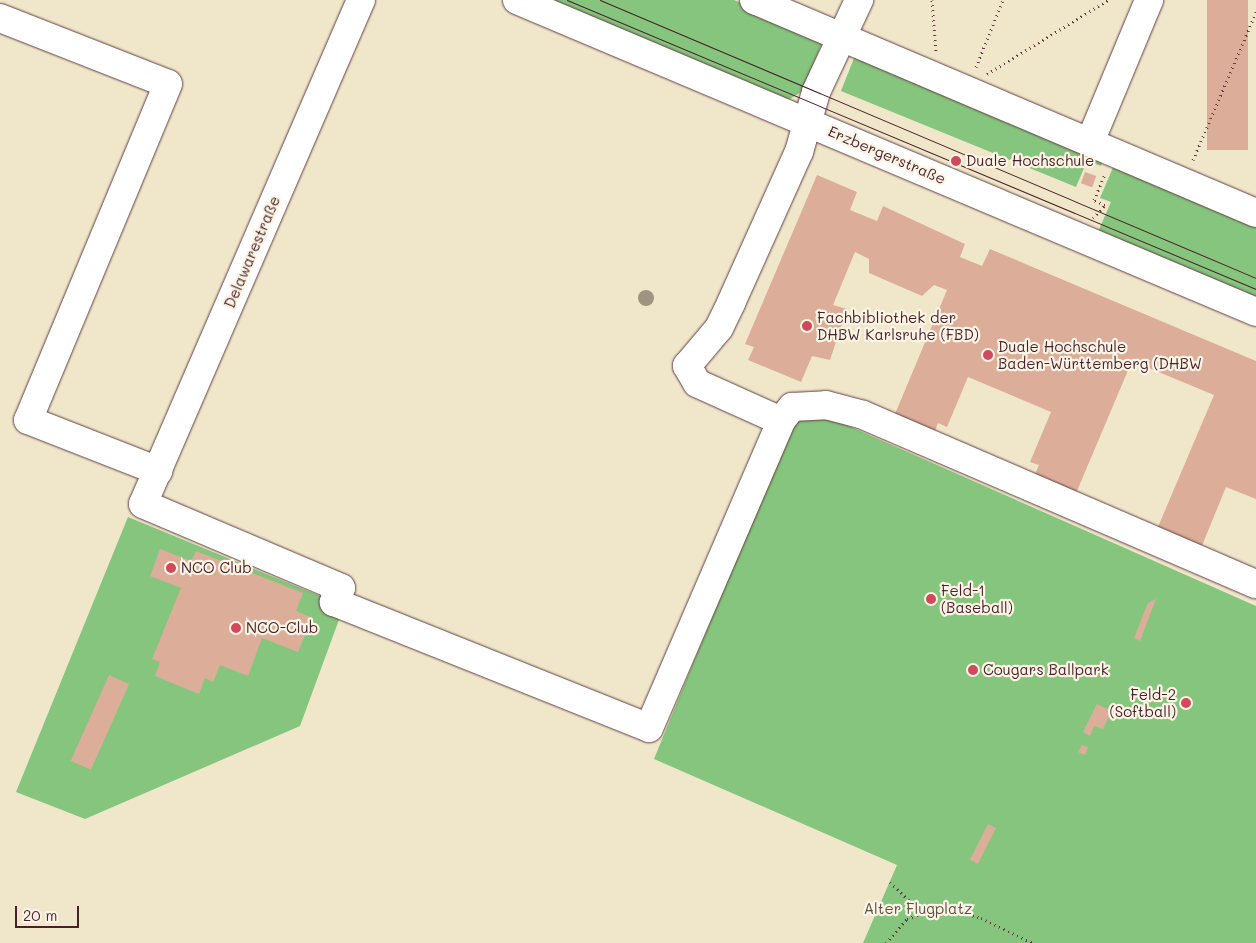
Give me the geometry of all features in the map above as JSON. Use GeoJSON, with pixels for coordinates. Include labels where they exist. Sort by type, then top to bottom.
{"type":"FeatureCollection","features":[{"type":"Feature","properties":{"kind":"street","name":"Delawarestraße"},"geometry":{"type":"LineString","coordinates":[[360,0],[143,504],[341,588],[334,602],[650,728],[781,420]]}},
{"type":"Feature","properties":{"kind":"street","name":"Erzbergerstraße"},"geometry":{"type":"LineString","coordinates":[[517,0],[808,120],[1256,312]]}},
{"type":"Feature","properties":{"kind":"street"},"geometry":{"type":"LineString","coordinates":[[754,0],[1256,213]]}},
{"type":"Feature","properties":{"kind":"street"},"geometry":{"type":"LineString","coordinates":[[859,0],[841,37],[808,120],[799,152],[719,328],[687,366],[697,383],[781,420],[792,407],[826,404],[863,416],[1256,584]]}},
{"type":"Feature","properties":{"kind":"street"},"geometry":{"type":"LineString","coordinates":[[1102,147],[1149,0]]}},
{"type":"Feature","properties":{"kind":"street"},"geometry":{"type":"LineString","coordinates":[[0,18],[168,84],[28,420],[158,471]]}},
{"type":"Feature","properties":{"kind":"path"},"geometry":{"type":"LineString","coordinates":[[932,0],[936,60]]}},
{"type":"Feature","properties":{"kind":"path"},"geometry":{"type":"LineString","coordinates":[[973,75],[1003,0]]}},
{"type":"Feature","properties":{"kind":"path"},"geometry":{"type":"LineString","coordinates":[[980,78],[1108,0]]}},
{"type":"Feature","properties":{"kind":"path"},"geometry":{"type":"LineString","coordinates":[[1189,169],[1256,12]]}},
{"type":"Feature","properties":{"kind":"path"},"geometry":{"type":"LineString","coordinates":[[1087,241],[1092,231],[1084,228],[1105,205],[1094,200],[1102,147]]}},
{"type":"Feature","properties":{"kind":"path"},"geometry":{"type":"LineString","coordinates":[[890,882],[920,911]]}},
{"type":"Feature","properties":{"kind":"path"},"geometry":{"type":"LineString","coordinates":[[886,943],[920,911],[939,906],[981,918],[1033,943]]}},
{"type":"Feature","properties":{"kind":"green space"},"geometry":{"type":"Polygon","coordinates":[[[540,0],[734,0],[818,36],[822,43],[803,91],[788,100],[540,0]]]}},
{"type":"Feature","properties":{"kind":"green space"},"geometry":{"type":"Polygon","coordinates":[[[856,53],[1106,153],[1101,166],[1087,161],[1076,187],[841,91],[856,53]]]}},
{"type":"Feature","properties":{"kind":"green space"},"geometry":{"type":"Polygon","coordinates":[[[1117,158],[1256,218],[1256,300],[1097,234],[1111,202],[1100,198],[1117,158]]]}},
{"type":"Feature","properties":{"kind":"green space","name":"Cougars Ballpark"},"geometry":{"type":"Polygon","coordinates":[[[799,404],[1256,606],[1256,943],[863,943],[897,865],[654,759],[799,404]]]}},
{"type":"Feature","properties":{"kind":"green space"},"geometry":{"type":"Polygon","coordinates":[[[128,517],[344,606],[300,726],[85,819],[16,792],[128,517]]]}},
{"type":"Feature","properties":{"kind":"building"},"geometry":{"type":"Polygon","coordinates":[[[1207,0],[1248,0],[1248,150],[1207,150],[1207,0]]]}},
{"type":"Feature","properties":{"kind":"building"},"geometry":{"type":"Polygon","coordinates":[[[1085,172],[1096,176],[1092,187],[1081,183],[1085,172]]]}},
{"type":"Feature","properties":{"kind":"building"},"geometry":{"type":"Polygon","coordinates":[[[817,175],[857,192],[850,210],[877,221],[883,206],[965,244],[960,257],[982,266],[990,249],[1256,361],[1256,499],[1226,487],[1199,553],[1155,534],[1214,395],[1132,361],[1074,498],[1032,481],[1039,465],[1030,462],[1051,412],[968,377],[947,427],[938,423],[932,438],[892,421],[947,290],[934,285],[922,296],[869,273],[869,259],[855,252],[833,305],[847,309],[830,360],[812,356],[801,382],[748,360],[754,347],[745,344],[817,175]]]}},
{"type":"Feature","properties":{"kind":"building","name":"NCO-Club"},"geometry":{"type":"Polygon","coordinates":[[[160,549],[191,561],[196,551],[303,593],[296,611],[312,618],[298,652],[262,638],[248,676],[220,665],[213,682],[205,678],[199,694],[155,676],[160,662],[152,659],[181,588],[150,576],[160,549]]]}},
{"type":"Feature","properties":{"kind":"building"},"geometry":{"type":"Polygon","coordinates":[[[1156,599],[1140,641],[1134,638],[1148,603],[1156,599]]]}},
{"type":"Feature","properties":{"kind":"building"},"geometry":{"type":"Polygon","coordinates":[[[109,675],[129,684],[91,770],[71,761],[109,675]]]}},
{"type":"Feature","properties":{"kind":"building"},"geometry":{"type":"Polygon","coordinates":[[[1097,704],[1112,711],[1103,729],[1094,726],[1090,736],[1083,732],[1097,704]]]}},
{"type":"Feature","properties":{"kind":"building"},"geometry":{"type":"Polygon","coordinates":[[[1082,745],[1088,747],[1085,755],[1078,752],[1082,745]]]}},
{"type":"Feature","properties":{"kind":"building"},"geometry":{"type":"Polygon","coordinates":[[[988,824],[996,828],[978,864],[970,860],[988,824]]]}},
{"type":"Feature","properties":{"kind":"tram line"},"geometry":{"type":"LineString","coordinates":[[567,0],[1256,289]]}},
{"type":"Feature","properties":{"kind":"tram line"},"geometry":{"type":"LineString","coordinates":[[600,0],[1256,278]]}},
{"type":"Feature","properties":{"kind":"place","name":"Duale Hochschule"},"geometry":{"type":"Point","coordinates":[956,161]}},
{"type":"Feature","properties":{"kind":"place","name":"Fachbibliothek der DHBW Karlsruhe (FBD)"},"geometry":{"type":"Point","coordinates":[807,326]}},
{"type":"Feature","properties":{"kind":"place","name":"Duale Hochschule Baden-Württemberg (DHBW"},"geometry":{"type":"Point","coordinates":[988,355]}},
{"type":"Feature","properties":{"kind":"place","name":"NCO Club"},"geometry":{"type":"Point","coordinates":[171,568]}},
{"type":"Feature","properties":{"kind":"place","name":"Feld-1 (Baseball)"},"geometry":{"type":"Point","coordinates":[931,599]}},
{"type":"Feature","properties":{"kind":"place","name":"NCO-Club"},"geometry":{"type":"Point","coordinates":[236,628]}},
{"type":"Feature","properties":{"kind":"place","name":"Cougars Ballpark"},"geometry":{"type":"Point","coordinates":[973,670]}},
{"type":"Feature","properties":{"kind":"place","name":"Feld-2 (Softball)"},"geometry":{"type":"Point","coordinates":[1186,703]}},
{"type":"Feature","properties":{"kind":"park label","name":"Alter Flugplatz"},"geometry":{"type":"Point","coordinates":[918,909]}}]}
